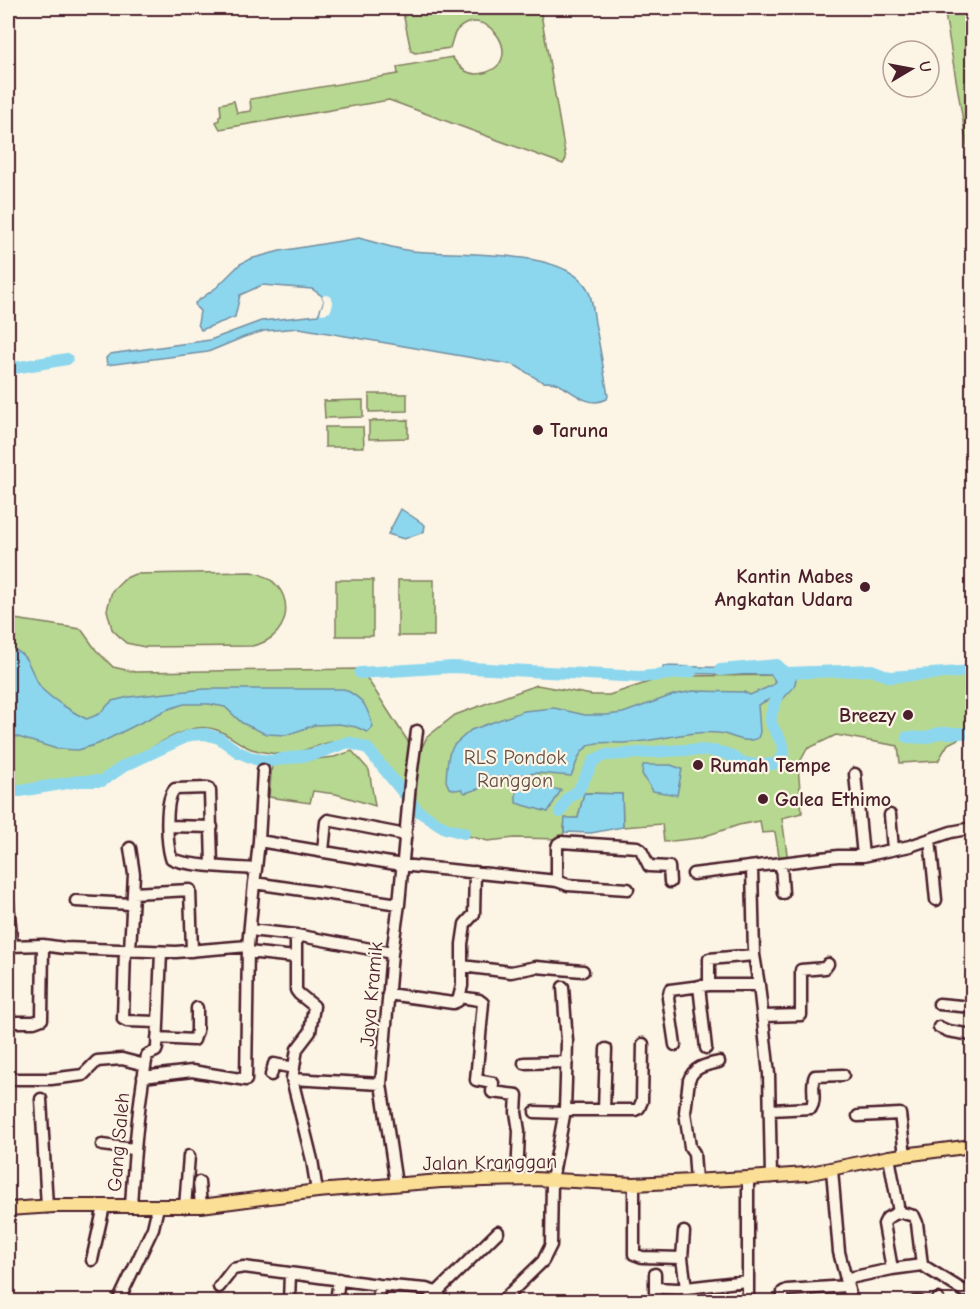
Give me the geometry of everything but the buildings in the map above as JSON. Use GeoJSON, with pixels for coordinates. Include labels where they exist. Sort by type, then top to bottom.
{"type":"FeatureCollection","features":[{"type":"Feature","properties":{"kind":"main road","name":"Jalan Kranggan"},"geometry":{"type":"LineString","coordinates":[[8,1209],[104,1206],[186,1207],[396,1184],[517,1179],[634,1184],[748,1179],[832,1170],[890,1157],[972,1146]]}},
{"type":"Feature","properties":{"kind":"street","name":"Jaya Kramik"},"geometry":{"type":"LineString","coordinates":[[396,1184],[381,1084],[392,953],[417,731]]}},
{"type":"Feature","properties":{"kind":"street"},"geometry":{"type":"LineString","coordinates":[[248,949],[259,841],[263,770]]}},
{"type":"Feature","properties":{"kind":"street"},"geometry":{"type":"LineString","coordinates":[[855,774],[863,856]]}},
{"type":"Feature","properties":{"kind":"street"},"geometry":{"type":"LineString","coordinates":[[212,866],[210,791],[208,788],[172,791],[169,797],[168,826],[172,860],[212,866],[256,869]]}},
{"type":"Feature","properties":{"kind":"street"},"geometry":{"type":"LineString","coordinates":[[890,815],[893,849]]}},
{"type":"Feature","properties":{"kind":"street"},"geometry":{"type":"LineString","coordinates":[[323,851],[328,820],[406,835]]}},
{"type":"Feature","properties":{"kind":"street"},"geometry":{"type":"LineString","coordinates":[[168,826],[212,827]]}},
{"type":"Feature","properties":{"kind":"street"},"geometry":{"type":"LineString","coordinates":[[693,874],[838,856],[863,856],[972,828]]}},
{"type":"Feature","properties":{"kind":"street"},"geometry":{"type":"LineString","coordinates":[[930,839],[936,900]]}},
{"type":"Feature","properties":{"kind":"street"},"geometry":{"type":"LineString","coordinates":[[259,841],[402,865],[557,880],[568,885],[628,889]]}},
{"type":"Feature","properties":{"kind":"street"},"geometry":{"type":"LineString","coordinates":[[557,880],[557,847],[561,842],[637,847],[649,866],[669,867],[670,882]]}},
{"type":"Feature","properties":{"kind":"street"},"geometry":{"type":"LineString","coordinates":[[130,848],[134,874],[123,1019],[128,1022],[157,1022]]}},
{"type":"Feature","properties":{"kind":"street"},"geometry":{"type":"LineString","coordinates":[[781,864],[783,893]]}},
{"type":"Feature","properties":{"kind":"street"},"geometry":{"type":"LineString","coordinates":[[752,868],[754,955],[769,1074],[771,1177]]}},
{"type":"Feature","properties":{"kind":"street"},"geometry":{"type":"LineString","coordinates":[[388,994],[453,1003],[458,1001],[462,986],[462,944],[465,924],[474,914],[475,872]]}},
{"type":"Feature","properties":{"kind":"street"},"geometry":{"type":"LineString","coordinates":[[254,883],[399,904]]}},
{"type":"Feature","properties":{"kind":"street"},"geometry":{"type":"LineString","coordinates":[[76,901],[132,899],[190,890],[192,951]]}},
{"type":"Feature","properties":{"kind":"street"},"geometry":{"type":"LineString","coordinates":[[8,903],[10,946],[43,945],[63,948],[161,952],[248,949],[295,957]]}},
{"type":"Feature","properties":{"kind":"street"},"geometry":{"type":"LineString","coordinates":[[250,930],[296,935],[392,953]]}},
{"type":"Feature","properties":{"kind":"street"},"geometry":{"type":"LineString","coordinates":[[296,935],[296,990],[315,1006],[310,1032],[297,1049],[293,1073],[317,1191]]}},
{"type":"Feature","properties":{"kind":"street"},"geometry":{"type":"LineString","coordinates":[[8,1022],[34,1022],[42,1019],[43,945]]}},
{"type":"Feature","properties":{"kind":"street","name":"Gang Saleh"},"geometry":{"type":"LineString","coordinates":[[131,1206],[134,1149],[143,1077],[192,1071],[246,1080],[248,949]]}},
{"type":"Feature","properties":{"kind":"street"},"geometry":{"type":"LineString","coordinates":[[143,1077],[147,1055],[156,1051],[161,952]]}},
{"type":"Feature","properties":{"kind":"street"},"geometry":{"type":"LineString","coordinates":[[706,1048],[704,985],[710,959],[754,955]]}},
{"type":"Feature","properties":{"kind":"street"},"geometry":{"type":"LineString","coordinates":[[763,1016],[801,1015],[801,970],[825,968],[828,964]]}},
{"type":"Feature","properties":{"kind":"street"},"geometry":{"type":"LineString","coordinates":[[462,966],[511,972],[536,967],[583,971]]}},
{"type":"Feature","properties":{"kind":"street"},"geometry":{"type":"LineString","coordinates":[[675,1045],[668,992],[704,985],[759,985]]}},
{"type":"Feature","properties":{"kind":"street"},"geometry":{"type":"LineString","coordinates":[[501,1302],[538,1267],[550,1250],[553,1232],[552,1180],[565,1112],[567,1062],[563,987]]}},
{"type":"Feature","properties":{"kind":"street"},"geometry":{"type":"LineString","coordinates":[[460,997],[479,1000],[483,1003],[476,1080],[493,1083],[492,1092],[518,1095],[517,1179]]}},
{"type":"Feature","properties":{"kind":"street"},"geometry":{"type":"LineString","coordinates":[[939,1004],[972,1007]]}},
{"type":"Feature","properties":{"kind":"street"},"geometry":{"type":"LineString","coordinates":[[157,1038],[194,1040],[197,1031],[197,1008]]}},
{"type":"Feature","properties":{"kind":"street"},"geometry":{"type":"LineString","coordinates":[[939,1027],[972,1035]]}},
{"type":"Feature","properties":{"kind":"street"},"geometry":{"type":"LineString","coordinates":[[535,1112],[635,1110],[641,1106],[643,1044]]}},
{"type":"Feature","properties":{"kind":"street"},"geometry":{"type":"LineString","coordinates":[[604,1110],[606,1049]]}},
{"type":"Feature","properties":{"kind":"street"},"geometry":{"type":"LineString","coordinates":[[8,1079],[51,1079],[83,1075],[98,1061],[122,1059],[145,1065]]}},
{"type":"Feature","properties":{"kind":"street"},"geometry":{"type":"LineString","coordinates":[[524,1063],[567,1062]]}},
{"type":"Feature","properties":{"kind":"street"},"geometry":{"type":"LineString","coordinates":[[696,1181],[694,1153],[690,1148],[685,1112],[689,1080],[694,1071],[700,1067],[719,1062]]}},
{"type":"Feature","properties":{"kind":"street"},"geometry":{"type":"LineString","coordinates":[[271,1075],[274,1064],[293,1073],[381,1084]]}},
{"type":"Feature","properties":{"kind":"street"},"geometry":{"type":"LineString","coordinates":[[770,1110],[811,1108],[814,1103],[815,1076],[843,1075]]}},
{"type":"Feature","properties":{"kind":"street"},"geometry":{"type":"LineString","coordinates":[[41,1099],[47,1207]]}},
{"type":"Feature","properties":{"kind":"street"},"geometry":{"type":"LineString","coordinates":[[858,1116],[900,1114],[905,1155]]}},
{"type":"Feature","properties":{"kind":"street"},"geometry":{"type":"LineString","coordinates":[[102,1145],[134,1149]]}},
{"type":"Feature","properties":{"kind":"street"},"geometry":{"type":"LineString","coordinates":[[186,1207],[189,1156]]}},
{"type":"Feature","properties":{"kind":"street"},"geometry":{"type":"LineString","coordinates":[[890,1157],[899,1212]]}},
{"type":"Feature","properties":{"kind":"street"},"geometry":{"type":"LineString","coordinates":[[832,1170],[839,1252],[852,1302]]}},
{"type":"Feature","properties":{"kind":"street"},"geometry":{"type":"LineString","coordinates":[[748,1179],[746,1281],[748,1302]]}},
{"type":"Feature","properties":{"kind":"street"},"geometry":{"type":"LineString","coordinates":[[200,1182],[201,1206]]}},
{"type":"Feature","properties":{"kind":"street"},"geometry":{"type":"LineString","coordinates":[[634,1184],[634,1254],[642,1257],[682,1258]]}},
{"type":"Feature","properties":{"kind":"street"},"geometry":{"type":"LineString","coordinates":[[92,1260],[104,1206]]}},
{"type":"Feature","properties":{"kind":"street"},"geometry":{"type":"LineString","coordinates":[[118,1302],[153,1228],[158,1207]]}},
{"type":"Feature","properties":{"kind":"street"},"geometry":{"type":"LineString","coordinates":[[892,1269],[884,1224],[887,1218],[899,1212],[914,1216],[916,1220],[922,1265]]}},
{"type":"Feature","properties":{"kind":"street"},"geometry":{"type":"LineString","coordinates":[[427,1302],[498,1232]]}},
{"type":"Feature","properties":{"kind":"street"},"geometry":{"type":"LineString","coordinates":[[684,1232],[682,1258],[686,1288]]}},
{"type":"Feature","properties":{"kind":"street"},"geometry":{"type":"LineString","coordinates":[[783,1302],[783,1292],[787,1290],[846,1282],[892,1269],[922,1265],[968,1294]]}},
{"type":"Feature","properties":{"kind":"street"},"geometry":{"type":"LineString","coordinates":[[219,1287],[233,1269],[244,1267],[426,1289],[436,1292],[445,1302]]}},
{"type":"Feature","properties":{"kind":"street"},"geometry":{"type":"LineString","coordinates":[[290,1273],[290,1302]]}},
{"type":"Feature","properties":{"kind":"street"},"geometry":{"type":"LineString","coordinates":[[655,1274],[655,1302]]}},
{"type":"Feature","properties":{"kind":"street"},"geometry":{"type":"LineString","coordinates":[[336,1302],[339,1279]]}},
{"type":"Feature","properties":{"kind":"street"},"geometry":{"type":"LineString","coordinates":[[655,1288],[686,1288],[746,1281]]}},
{"type":"Feature","properties":{"kind":"street"},"geometry":{"type":"LineString","coordinates":[[378,1302],[379,1285]]}},
{"type":"Feature","properties":{"kind":"street"},"geometry":{"type":"LineString","coordinates":[[915,1302],[920,1302]]}},
{"type":"Feature","properties":{"kind":"green space"},"geometry":{"type":"Polygon","coordinates":[[[402,8],[540,8],[566,159],[563,164],[389,100],[220,129],[216,122],[221,115],[220,104],[234,101],[237,113],[251,111],[250,99],[398,74],[397,67],[452,57],[465,71],[478,74],[496,67],[502,58],[502,47],[498,36],[490,28],[480,23],[469,23],[457,30],[450,48],[415,53],[411,51],[402,8]]]}},
{"type":"Feature","properties":{"kind":"green space"},"geometry":{"type":"Polygon","coordinates":[[[944,8],[972,8],[972,175],[944,8]]]}},
{"type":"Feature","properties":{"kind":"green space"},"geometry":{"type":"Polygon","coordinates":[[[369,394],[407,394],[407,411],[369,412],[369,394]]]}},
{"type":"Feature","properties":{"kind":"green space"},"geometry":{"type":"Polygon","coordinates":[[[363,400],[363,417],[325,418],[324,401],[363,400]]]}},
{"type":"Feature","properties":{"kind":"green space"},"geometry":{"type":"Polygon","coordinates":[[[408,420],[408,438],[369,439],[369,421],[408,420]]]}},
{"type":"Feature","properties":{"kind":"green space"},"geometry":{"type":"Polygon","coordinates":[[[325,427],[363,427],[364,447],[325,447],[325,427]]]}},
{"type":"Feature","properties":{"kind":"green space"},"geometry":{"type":"Polygon","coordinates":[[[252,572],[267,577],[284,597],[286,609],[284,621],[267,641],[252,646],[145,647],[126,643],[112,629],[107,610],[112,591],[126,578],[135,574],[252,572]]]}},
{"type":"Feature","properties":{"kind":"green space"},"geometry":{"type":"Polygon","coordinates":[[[336,580],[373,580],[373,636],[336,636],[336,580]]]}},
{"type":"Feature","properties":{"kind":"green space"},"geometry":{"type":"Polygon","coordinates":[[[398,580],[434,580],[434,636],[398,636],[398,580]]]}},
{"type":"Feature","properties":{"kind":"green space","name":"RLS Pondok Ranggon"},"geometry":{"type":"Polygon","coordinates":[[[8,618],[81,629],[96,650],[113,667],[135,672],[361,669],[409,743],[422,747],[427,737],[455,715],[537,685],[592,695],[609,695],[675,676],[797,675],[803,672],[972,672],[972,732],[948,744],[938,761],[900,763],[898,746],[836,735],[807,749],[798,766],[802,813],[782,818],[788,861],[780,862],[775,832],[762,833],[760,821],[699,838],[664,842],[662,824],[623,827],[622,794],[584,793],[578,818],[565,819],[563,839],[515,838],[488,841],[464,835],[465,829],[442,822],[421,810],[367,745],[355,741],[333,741],[289,754],[278,754],[250,748],[212,728],[197,728],[163,741],[103,777],[66,780],[33,787],[17,787],[8,785],[8,618]]]}},
{"type":"Feature","properties":{"kind":"green space"},"geometry":{"type":"Polygon","coordinates":[[[352,751],[369,770],[375,806],[336,794],[313,791],[310,803],[269,797],[272,764],[334,757],[352,751]]]}},
{"type":"Feature","properties":{"kind":"water"},"geometry":{"type":"Polygon","coordinates":[[[359,238],[412,251],[507,256],[532,260],[556,266],[574,275],[587,288],[590,296],[607,399],[593,402],[581,398],[556,383],[541,381],[514,365],[299,328],[264,331],[208,352],[107,365],[106,358],[110,354],[210,340],[261,321],[318,315],[324,301],[322,296],[312,289],[262,285],[240,295],[235,317],[201,330],[198,324],[200,311],[195,303],[217,287],[240,264],[250,259],[280,251],[359,238]]]}},
{"type":"Feature","properties":{"kind":"water"},"geometry":{"type":"Polygon","coordinates":[[[401,509],[425,525],[424,532],[404,539],[388,534],[401,509]]]}},
{"type":"Feature","properties":{"kind":"water"},"geometry":{"type":"Polygon","coordinates":[[[8,648],[22,654],[38,684],[47,694],[87,719],[99,714],[112,701],[129,697],[205,689],[344,689],[364,704],[373,727],[367,732],[339,724],[315,725],[286,735],[266,734],[242,723],[225,707],[209,704],[184,704],[166,710],[98,744],[78,750],[57,749],[8,734],[8,648]]]}},
{"type":"Feature","properties":{"kind":"water"},"geometry":{"type":"Polygon","coordinates":[[[663,666],[777,669],[819,667],[819,672],[803,672],[797,675],[794,687],[781,701],[774,697],[758,705],[760,732],[758,738],[753,740],[706,733],[634,742],[597,743],[582,751],[571,776],[537,773],[500,777],[491,780],[481,788],[465,793],[461,789],[449,788],[446,781],[447,766],[449,754],[454,745],[471,730],[524,711],[554,708],[585,715],[607,715],[623,713],[673,695],[693,691],[744,692],[750,695],[773,685],[775,681],[771,675],[663,673],[663,666]]]}},
{"type":"Feature","properties":{"kind":"water"},"geometry":{"type":"Polygon","coordinates":[[[643,765],[671,765],[682,769],[677,795],[653,791],[642,774],[643,765]]]}},
{"type":"Feature","properties":{"kind":"water"},"geometry":{"type":"Polygon","coordinates":[[[540,787],[561,790],[548,812],[516,803],[516,790],[540,787]]]}},
{"type":"Feature","properties":{"kind":"water"},"geometry":{"type":"Polygon","coordinates":[[[584,793],[622,794],[623,827],[591,833],[564,832],[565,818],[578,818],[584,793]]]}},
{"type":"Feature","properties":{"kind":"pier"},"geometry":{"type":"Polygon","coordinates":[[[322,296],[330,296],[333,304],[330,312],[323,314],[320,313],[324,301],[322,296]]]}},
{"type":"Feature","properties":{"kind":"waterway"},"geometry":{"type":"LineString","coordinates":[[8,369],[67,359]]}},
{"type":"Feature","properties":{"kind":"waterway"},"geometry":{"type":"LineString","coordinates":[[720,670],[777,665],[785,673],[872,670],[890,677],[972,671]]}},
{"type":"Feature","properties":{"kind":"waterway"},"geometry":{"type":"LineString","coordinates":[[360,673],[453,667],[641,677],[691,672]]}},
{"type":"Feature","properties":{"kind":"waterway"},"geometry":{"type":"LineString","coordinates":[[560,812],[568,798],[578,791],[594,760],[605,755],[697,750],[724,753],[749,764],[763,765],[777,762],[784,751],[772,726],[771,717],[783,683]]}},
{"type":"Feature","properties":{"kind":"waterway"},"geometry":{"type":"LineString","coordinates":[[907,737],[925,738],[939,733],[972,733]]}},
{"type":"Feature","properties":{"kind":"waterway"},"geometry":{"type":"LineString","coordinates":[[8,790],[20,791],[79,781],[102,781],[124,766],[190,735],[205,734],[219,738],[238,752],[255,759],[270,761],[315,754],[348,742],[367,748],[418,811],[445,828],[464,833]]}},
{"type":"Feature","properties":{"kind":"place","name":"Taruna"},"geometry":{"type":"Point","coordinates":[538,430]}},
{"type":"Feature","properties":{"kind":"place","name":"Kantin Mabes Angkatan Udara"},"geometry":{"type":"Point","coordinates":[865,587]}},
{"type":"Feature","properties":{"kind":"place","name":"Breezy"},"geometry":{"type":"Point","coordinates":[908,715]}},
{"type":"Feature","properties":{"kind":"place","name":"Rumah Tempe"},"geometry":{"type":"Point","coordinates":[698,765]}},
{"type":"Feature","properties":{"kind":"place","name":"Galea Ethimo"},"geometry":{"type":"Point","coordinates":[763,799]}}]}
